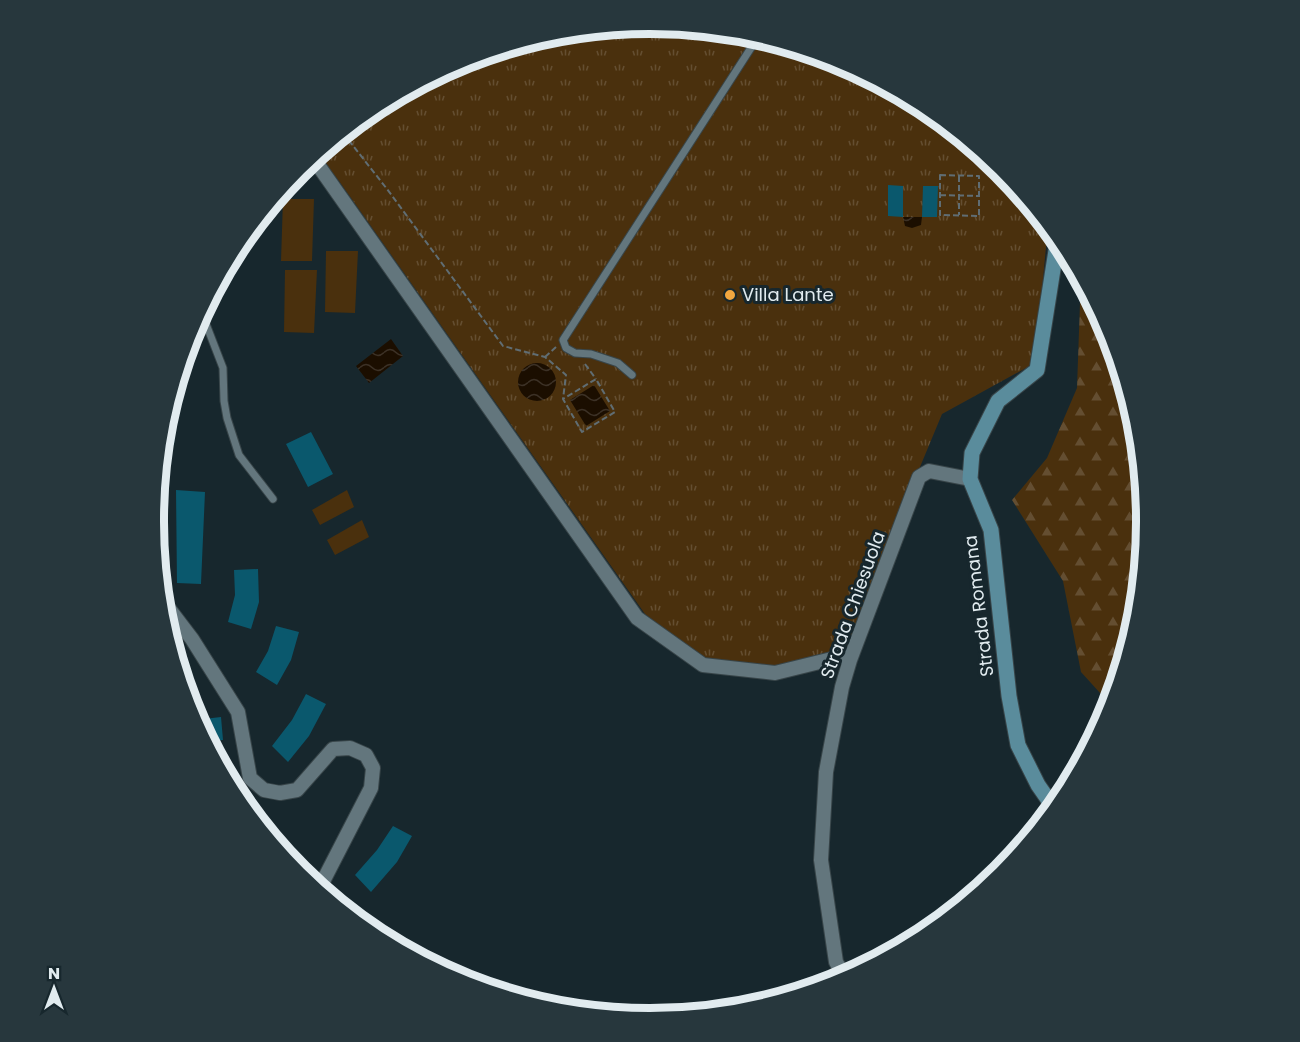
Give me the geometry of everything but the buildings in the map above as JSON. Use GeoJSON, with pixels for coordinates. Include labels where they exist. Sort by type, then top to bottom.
{"type":"FeatureCollection","features":[{"type":"Feature","properties":{"kind":"street"},"geometry":{"type":"LineString","coordinates":[[318,165],[637,618],[703,665],[775,673],[852,654]]}},
{"type":"Feature","properties":{"kind":"street","name":"Strada Romana"},"geometry":{"type":"LineString","coordinates":[[1048,800],[1038,785],[1018,744],[1009,696],[991,530],[970,479],[972,453],[998,401],[1037,370],[1056,252]]}},
{"type":"Feature","properties":{"kind":"street","name":"Strada Chiesuola"},"geometry":{"type":"LineString","coordinates":[[840,968],[836,962],[821,860],[826,772],[842,687],[852,654],[919,477],[929,471],[970,479]]}},
{"type":"Feature","properties":{"kind":"street"},"geometry":{"type":"LineString","coordinates":[[173,614],[192,639],[238,712],[250,778],[264,790],[280,793],[297,790],[333,749],[350,748],[366,755],[373,768],[371,788],[323,881]]}},
{"type":"Feature","properties":{"kind":"lane"},"geometry":{"type":"LineString","coordinates":[[632,375],[618,363],[591,354],[575,353],[566,348],[563,340],[752,46]]}},
{"type":"Feature","properties":{"kind":"lane"},"geometry":{"type":"LineString","coordinates":[[206,324],[223,368],[227,418],[239,455],[273,498]]}},
{"type":"Feature","properties":{"kind":"path"},"geometry":{"type":"LineString","coordinates":[[348,140],[503,346],[545,357],[566,375],[563,399],[582,432],[615,412],[586,364],[575,353]]}},
{"type":"Feature","properties":{"kind":"path"},"geometry":{"type":"LineString","coordinates":[[940,175],[979,176],[979,216],[940,215],[940,195],[940,175]]}},
{"type":"Feature","properties":{"kind":"path"},"geometry":{"type":"LineString","coordinates":[[959,176],[959,215]]}},
{"type":"Feature","properties":{"kind":"path"},"geometry":{"type":"LineString","coordinates":[[940,195],[979,196]]}},
{"type":"Feature","properties":{"kind":"path"},"geometry":{"type":"LineString","coordinates":[[545,357],[563,340]]}},
{"type":"Feature","properties":{"kind":"path"},"geometry":{"type":"LineString","coordinates":[[563,399],[596,379]]}},
{"type":"Feature","properties":{"kind":"green space","name":"Villa Lante"},"geometry":{"type":"Polygon","coordinates":[[[650,34],[714,39],[776,51],[806,60],[865,85],[920,116],[971,155],[1016,200],[1047,240],[1035,363],[942,414],[893,532],[849,648],[774,669],[706,660],[645,614],[323,161],[380,116],[435,85],[494,60],[524,51],[586,39],[650,34]]]}},
{"type":"Feature","properties":{"kind":"green space"},"geometry":{"type":"Polygon","coordinates":[[[285,199],[314,199],[312,261],[281,261],[283,201],[285,199]]]}},
{"type":"Feature","properties":{"kind":"green space"},"geometry":{"type":"Polygon","coordinates":[[[326,251],[358,251],[355,313],[325,312],[326,251]]]}},
{"type":"Feature","properties":{"kind":"green space"},"geometry":{"type":"Polygon","coordinates":[[[285,270],[317,270],[314,333],[284,332],[285,270]]]}},
{"type":"Feature","properties":{"kind":"green space"},"geometry":{"type":"Polygon","coordinates":[[[1082,299],[1111,365],[1120,395],[1132,457],[1135,489],[1135,553],[1132,585],[1120,647],[1103,696],[1081,672],[1063,581],[1012,500],[1047,458],[1077,388],[1080,303],[1082,299]]]}},
{"type":"Feature","properties":{"kind":"green space"},"geometry":{"type":"Polygon","coordinates":[[[347,490],[354,507],[320,525],[312,510],[347,490]]]}},
{"type":"Feature","properties":{"kind":"green space"},"geometry":{"type":"Polygon","coordinates":[[[362,520],[369,537],[335,555],[327,540],[362,520]]]}},
{"type":"Feature","properties":{"kind":"water"},"geometry":{"type":"Polygon","coordinates":[[[903,217],[922,217],[921,225],[912,228],[905,226],[903,217]]]}},
{"type":"Feature","properties":{"kind":"water"},"geometry":{"type":"Polygon","coordinates":[[[391,339],[403,356],[369,383],[356,366],[391,339]]]}},
{"type":"Feature","properties":{"kind":"water"},"geometry":{"type":"Polygon","coordinates":[[[537,363],[551,368],[556,382],[551,396],[537,401],[523,396],[518,382],[523,368],[537,363]]]}},
{"type":"Feature","properties":{"kind":"water"},"geometry":{"type":"Polygon","coordinates":[[[594,385],[610,411],[586,426],[570,400],[594,385]]]}},
{"type":"Feature","properties":{"kind":"place","name":"Villa Lante"},"geometry":{"type":"Point","coordinates":[730,295]}}]}
